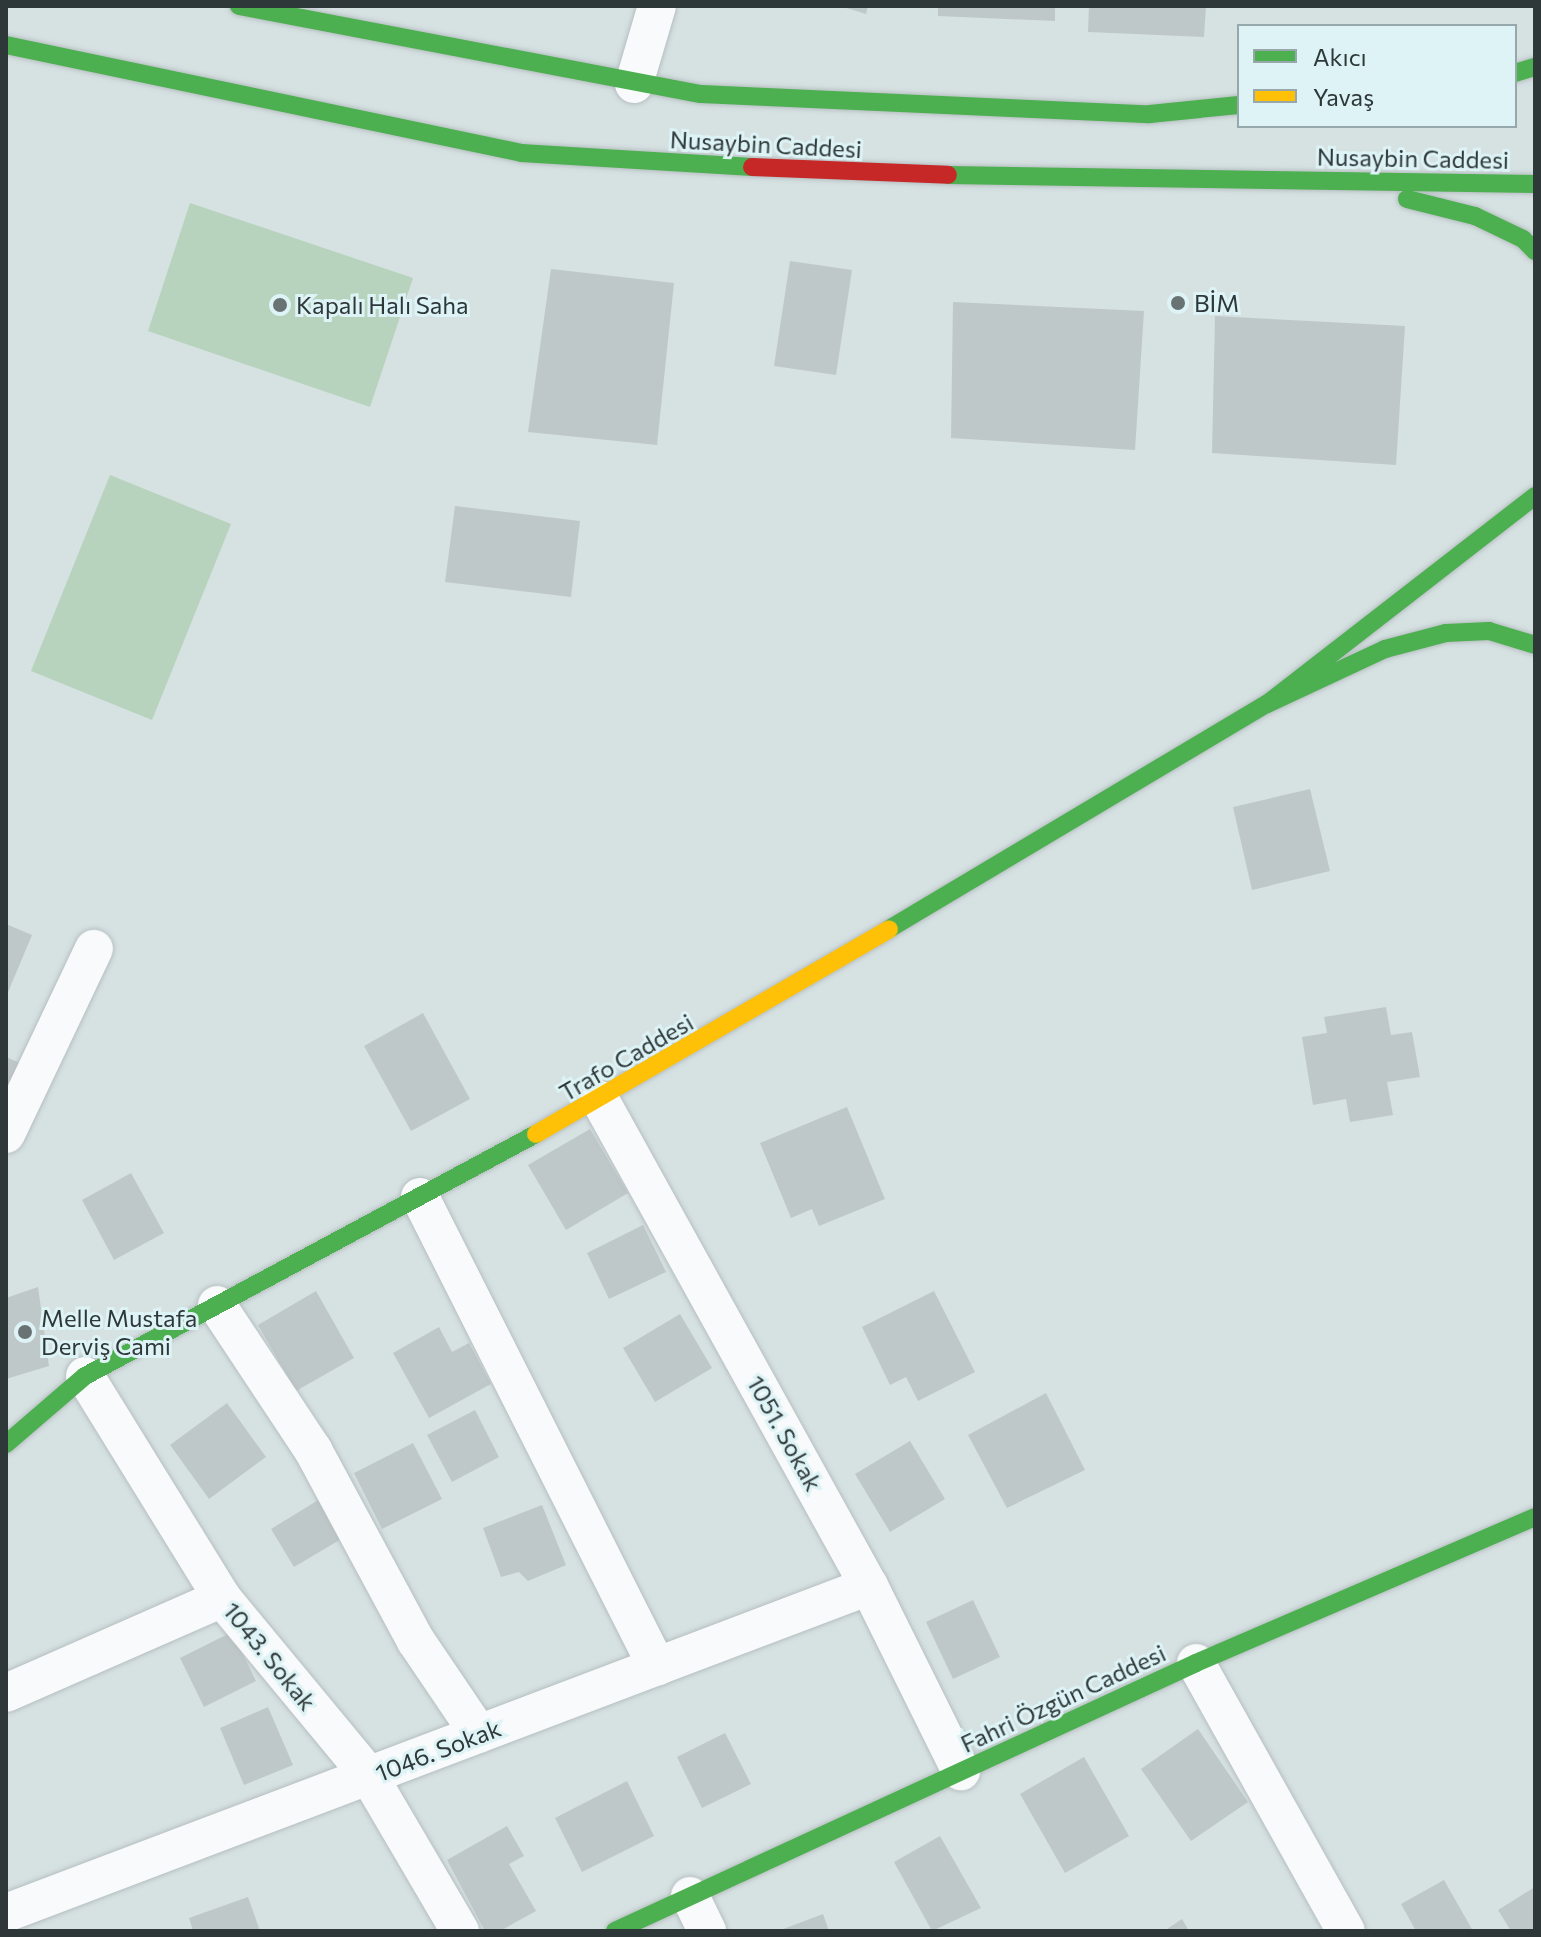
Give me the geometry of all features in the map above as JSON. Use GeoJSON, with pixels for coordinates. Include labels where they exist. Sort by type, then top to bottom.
{"type":"FeatureCollection","features":[{"type":"Feature","properties":{"kind":"street","name":"Nusaybin Caddesi"},"geometry":{"type":"LineString","coordinates":[[239,6],[284,11],[634,84],[701,94],[1150,114],[1237,105]]}},
{"type":"Feature","properties":{"kind":"street"},"geometry":{"type":"LineString","coordinates":[[634,84],[657,6]]}},
{"type":"Feature","properties":{"kind":"street","name":"Nusaybin Caddesi"},"geometry":{"type":"LineString","coordinates":[[8,52],[522,153],[856,174],[1535,184]]}},
{"type":"Feature","properties":{"kind":"street"},"geometry":{"type":"LineString","coordinates":[[1335,181],[1475,216],[1523,239],[1535,251]]}},
{"type":"Feature","properties":{"kind":"street"},"geometry":{"type":"LineString","coordinates":[[1267,704],[1535,496]]}},
{"type":"Feature","properties":{"kind":"street"},"geometry":{"type":"LineString","coordinates":[[1267,704],[1385,649],[1446,633],[1489,631],[1535,645]]}},
{"type":"Feature","properties":{"kind":"street","name":"Trafo Caddesi"},"geometry":{"type":"LineString","coordinates":[[6,1444],[85,1376],[600,1100],[1267,704]]}},
{"type":"Feature","properties":{"kind":"street"},"geometry":{"type":"LineString","coordinates":[[6,1134],[94,949]]}},
{"type":"Feature","properties":{"kind":"street","name":"1051. Sokak"},"geometry":{"type":"LineString","coordinates":[[600,1100],[869,1586],[961,1771]]}},
{"type":"Feature","properties":{"kind":"street"},"geometry":{"type":"LineString","coordinates":[[420,1197],[657,1667]]}},
{"type":"Feature","properties":{"kind":"street"},"geometry":{"type":"LineString","coordinates":[[217,1305],[313,1450],[416,1641],[479,1734]]}},
{"type":"Feature","properties":{"kind":"street","name":"1043. Sokak"},"geometry":{"type":"LineString","coordinates":[[85,1376],[222,1598],[369,1776],[460,1931]]}},
{"type":"Feature","properties":{"kind":"street","name":"Fahri Özgün Caddesi"},"geometry":{"type":"LineString","coordinates":[[615,1931],[1196,1663],[1532,1525]]}},
{"type":"Feature","properties":{"kind":"street","name":"1046. Sokak"},"geometry":{"type":"LineString","coordinates":[[6,1913],[869,1586]]}},
{"type":"Feature","properties":{"kind":"street"},"geometry":{"type":"LineString","coordinates":[[6,1693],[222,1598]]}},
{"type":"Feature","properties":{"kind":"street"},"geometry":{"type":"LineString","coordinates":[[1196,1663],[1333,1926]]}},
{"type":"Feature","properties":{"kind":"street"},"geometry":{"type":"LineString","coordinates":[[690,1896],[707,1931]]}},
{"type":"Feature","properties":{"kind":"green space","name":"Kapalı Halı Saha"},"geometry":{"type":"Polygon","coordinates":[[[190,203],[413,278],[370,407],[148,331],[190,203]]]}},
{"type":"Feature","properties":{"kind":"green space"},"geometry":{"type":"Polygon","coordinates":[[[110,475],[231,524],[152,720],[31,671],[110,475]]]}},
{"type":"Feature","properties":{"kind":"building"},"geometry":{"type":"Polygon","coordinates":[[[840,6],[868,6],[866,14],[840,6]]]}},
{"type":"Feature","properties":{"kind":"building"},"geometry":{"type":"Polygon","coordinates":[[[938,6],[1055,6],[1055,21],[938,16],[938,6]]]}},
{"type":"Feature","properties":{"kind":"building"},"geometry":{"type":"Polygon","coordinates":[[[1089,6],[1206,6],[1204,37],[1088,32],[1089,6]]]}},
{"type":"Feature","properties":{"kind":"building"},"geometry":{"type":"Polygon","coordinates":[[[790,261],[852,270],[836,375],[774,366],[790,261]]]}},
{"type":"Feature","properties":{"kind":"building"},"geometry":{"type":"Polygon","coordinates":[[[551,269],[674,283],[657,445],[528,432],[551,269]]]}},
{"type":"Feature","properties":{"kind":"building"},"geometry":{"type":"Polygon","coordinates":[[[953,302],[1144,311],[1135,450],[951,438],[953,302]]]}},
{"type":"Feature","properties":{"kind":"building"},"geometry":{"type":"Polygon","coordinates":[[[1215,316],[1405,326],[1396,465],[1212,453],[1215,316]]]}},
{"type":"Feature","properties":{"kind":"building"},"geometry":{"type":"Polygon","coordinates":[[[455,506],[580,521],[571,597],[445,582],[455,506]]]}},
{"type":"Feature","properties":{"kind":"building"},"geometry":{"type":"Polygon","coordinates":[[[1310,789],[1330,871],[1252,890],[1233,807],[1310,789]]]}},
{"type":"Feature","properties":{"kind":"building"},"geometry":{"type":"Polygon","coordinates":[[[6,924],[32,935],[6,997],[6,924]]]}},
{"type":"Feature","properties":{"kind":"building"},"geometry":{"type":"Polygon","coordinates":[[[1386,1007],[1391,1035],[1412,1032],[1420,1077],[1387,1082],[1393,1115],[1350,1122],[1346,1099],[1313,1105],[1302,1037],[1327,1033],[1324,1017],[1386,1007]]]}},
{"type":"Feature","properties":{"kind":"building"},"geometry":{"type":"Polygon","coordinates":[[[423,1013],[470,1099],[411,1131],[364,1046],[423,1013]]]}},
{"type":"Feature","properties":{"kind":"building"},"geometry":{"type":"Polygon","coordinates":[[[6,1057],[22,1064],[6,1099],[6,1057]]]}},
{"type":"Feature","properties":{"kind":"building"},"geometry":{"type":"Polygon","coordinates":[[[847,1107],[885,1199],[819,1226],[812,1209],[791,1218],[760,1143],[847,1107]]]}},
{"type":"Feature","properties":{"kind":"building"},"geometry":{"type":"Polygon","coordinates":[[[590,1129],[628,1193],[566,1230],[528,1165],[590,1129]]]}},
{"type":"Feature","properties":{"kind":"building"},"geometry":{"type":"Polygon","coordinates":[[[131,1173],[164,1233],[114,1260],[82,1200],[131,1173]]]}},
{"type":"Feature","properties":{"kind":"building"},"geometry":{"type":"Polygon","coordinates":[[[643,1225],[666,1272],[609,1299],[587,1253],[643,1225]]]}},
{"type":"Feature","properties":{"kind":"building","name":"Melle Mustafa Derviş Cami"},"geometry":{"type":"Polygon","coordinates":[[[38,1287],[49,1366],[6,1379],[6,1298],[38,1287]]]}},
{"type":"Feature","properties":{"kind":"building"},"geometry":{"type":"Polygon","coordinates":[[[316,1291],[354,1358],[296,1391],[258,1325],[316,1291]]]}},
{"type":"Feature","properties":{"kind":"building"},"geometry":{"type":"Polygon","coordinates":[[[934,1291],[975,1372],[918,1401],[906,1377],[890,1385],[862,1327],[934,1291]]]}},
{"type":"Feature","properties":{"kind":"building"},"geometry":{"type":"Polygon","coordinates":[[[680,1314],[712,1368],[655,1402],[623,1348],[680,1314]]]}},
{"type":"Feature","properties":{"kind":"building"},"geometry":{"type":"Polygon","coordinates":[[[439,1327],[452,1352],[469,1343],[491,1384],[429,1418],[393,1353],[439,1327]]]}},
{"type":"Feature","properties":{"kind":"building"},"geometry":{"type":"Polygon","coordinates":[[[1046,1393],[1085,1470],[1007,1508],[968,1435],[1046,1393]]]}},
{"type":"Feature","properties":{"kind":"building"},"geometry":{"type":"Polygon","coordinates":[[[227,1403],[266,1457],[209,1499],[170,1445],[227,1403]]]}},
{"type":"Feature","properties":{"kind":"building"},"geometry":{"type":"Polygon","coordinates":[[[475,1410],[499,1457],[452,1482],[427,1435],[475,1410]]]}},
{"type":"Feature","properties":{"kind":"building"},"geometry":{"type":"Polygon","coordinates":[[[910,1441],[945,1499],[890,1532],[855,1474],[910,1441]]]}},
{"type":"Feature","properties":{"kind":"building"},"geometry":{"type":"Polygon","coordinates":[[[413,1443],[442,1499],[382,1529],[354,1473],[413,1443]]]}},
{"type":"Feature","properties":{"kind":"building"},"geometry":{"type":"Polygon","coordinates":[[[320,1499],[343,1538],[294,1567],[271,1529],[320,1499]]]}},
{"type":"Feature","properties":{"kind":"building"},"geometry":{"type":"Polygon","coordinates":[[[542,1505],[566,1565],[528,1581],[519,1572],[501,1577],[483,1528],[542,1505]]]}},
{"type":"Feature","properties":{"kind":"building"},"geometry":{"type":"Polygon","coordinates":[[[973,1600],[1000,1657],[953,1679],[926,1622],[973,1600]]]}},
{"type":"Feature","properties":{"kind":"building"},"geometry":{"type":"Polygon","coordinates":[[[232,1632],[256,1681],[204,1707],[180,1658],[232,1632]]]}},
{"type":"Feature","properties":{"kind":"building"},"geometry":{"type":"Polygon","coordinates":[[[268,1707],[293,1765],[244,1785],[220,1728],[268,1707]]]}},
{"type":"Feature","properties":{"kind":"building"},"geometry":{"type":"Polygon","coordinates":[[[1198,1729],[1248,1802],[1191,1841],[1141,1769],[1198,1729]]]}},
{"type":"Feature","properties":{"kind":"building"},"geometry":{"type":"Polygon","coordinates":[[[725,1733],[751,1784],[702,1808],[677,1757],[725,1733]]]}},
{"type":"Feature","properties":{"kind":"building"},"geometry":{"type":"Polygon","coordinates":[[[1084,1757],[1129,1836],[1065,1873],[1020,1794],[1084,1757]]]}},
{"type":"Feature","properties":{"kind":"building"},"geometry":{"type":"Polygon","coordinates":[[[627,1781],[654,1836],[582,1872],[555,1818],[627,1781]]]}},
{"type":"Feature","properties":{"kind":"building"},"geometry":{"type":"Polygon","coordinates":[[[507,1826],[524,1856],[509,1864],[536,1911],[500,1931],[485,1931],[447,1860],[507,1826]]]}},
{"type":"Feature","properties":{"kind":"building"},"geometry":{"type":"Polygon","coordinates":[[[940,1836],[981,1908],[932,1931],[894,1862],[940,1836]]]}},
{"type":"Feature","properties":{"kind":"building"},"geometry":{"type":"Polygon","coordinates":[[[1444,1880],[1473,1931],[1416,1931],[1401,1904],[1444,1880]]]}},
{"type":"Feature","properties":{"kind":"building"},"geometry":{"type":"Polygon","coordinates":[[[1535,1887],[1535,1931],[1511,1931],[1498,1910],[1535,1887]]]}},
{"type":"Feature","properties":{"kind":"building"},"geometry":{"type":"Polygon","coordinates":[[[248,1897],[260,1931],[193,1931],[189,1918],[248,1897]]]}},
{"type":"Feature","properties":{"kind":"building"},"geometry":{"type":"Polygon","coordinates":[[[823,1914],[829,1931],[778,1931],[823,1914]]]}},
{"type":"Feature","properties":{"kind":"building"},"geometry":{"type":"Polygon","coordinates":[[[1182,1919],[1189,1931],[1164,1931],[1182,1919]]]}},
{"type":"Feature","properties":{"kind":"traffic: fast"},"geometry":{"type":"LineString","coordinates":[[239,6],[701,94],[1150,114],[1237,105]]}},
{"type":"Feature","properties":{"kind":"traffic: fast"},"geometry":{"type":"LineString","coordinates":[[6,45],[522,153],[752,167]]}},
{"type":"Feature","properties":{"kind":"traffic: fast"},"geometry":{"type":"LineString","coordinates":[[1517,72],[1535,67]]}},
{"type":"Feature","properties":{"kind":"traffic: fast"},"geometry":{"type":"LineString","coordinates":[[948,175],[1535,184]]}},
{"type":"Feature","properties":{"kind":"traffic: fast"},"geometry":{"type":"LineString","coordinates":[[1407,199],[1475,216],[1523,239],[1535,251]]}},
{"type":"Feature","properties":{"kind":"traffic: fast"},"geometry":{"type":"LineString","coordinates":[[1535,496],[1267,704],[1385,649],[1446,633],[1489,631],[1535,645]]}},
{"type":"Feature","properties":{"kind":"traffic: fast"},"geometry":{"type":"LineString","coordinates":[[889,929],[1267,704]]}},
{"type":"Feature","properties":{"kind":"traffic: fast"},"geometry":{"type":"LineString","coordinates":[[6,1444],[85,1376],[536,1134]]}},
{"type":"Feature","properties":{"kind":"traffic: fast"},"geometry":{"type":"LineString","coordinates":[[615,1931],[1196,1663],[1535,1517]]}},
{"type":"Feature","properties":{"kind":"traffic: slow"},"geometry":{"type":"LineString","coordinates":[[536,1134],[889,929]]}},
{"type":"Feature","properties":{"kind":"traffic: jam"},"geometry":{"type":"LineString","coordinates":[[752,167],[948,175]]}},
{"type":"Feature","properties":{"kind":"place","name":"BİM"},"geometry":{"type":"Point","coordinates":[1178,303]}},
{"type":"Feature","properties":{"kind":"place","name":"Kapalı Halı Saha"},"geometry":{"type":"Point","coordinates":[280,305]}},
{"type":"Feature","properties":{"kind":"place","name":"Melle Mustafa Derviş Cami"},"geometry":{"type":"Point","coordinates":[25,1332]}}]}
